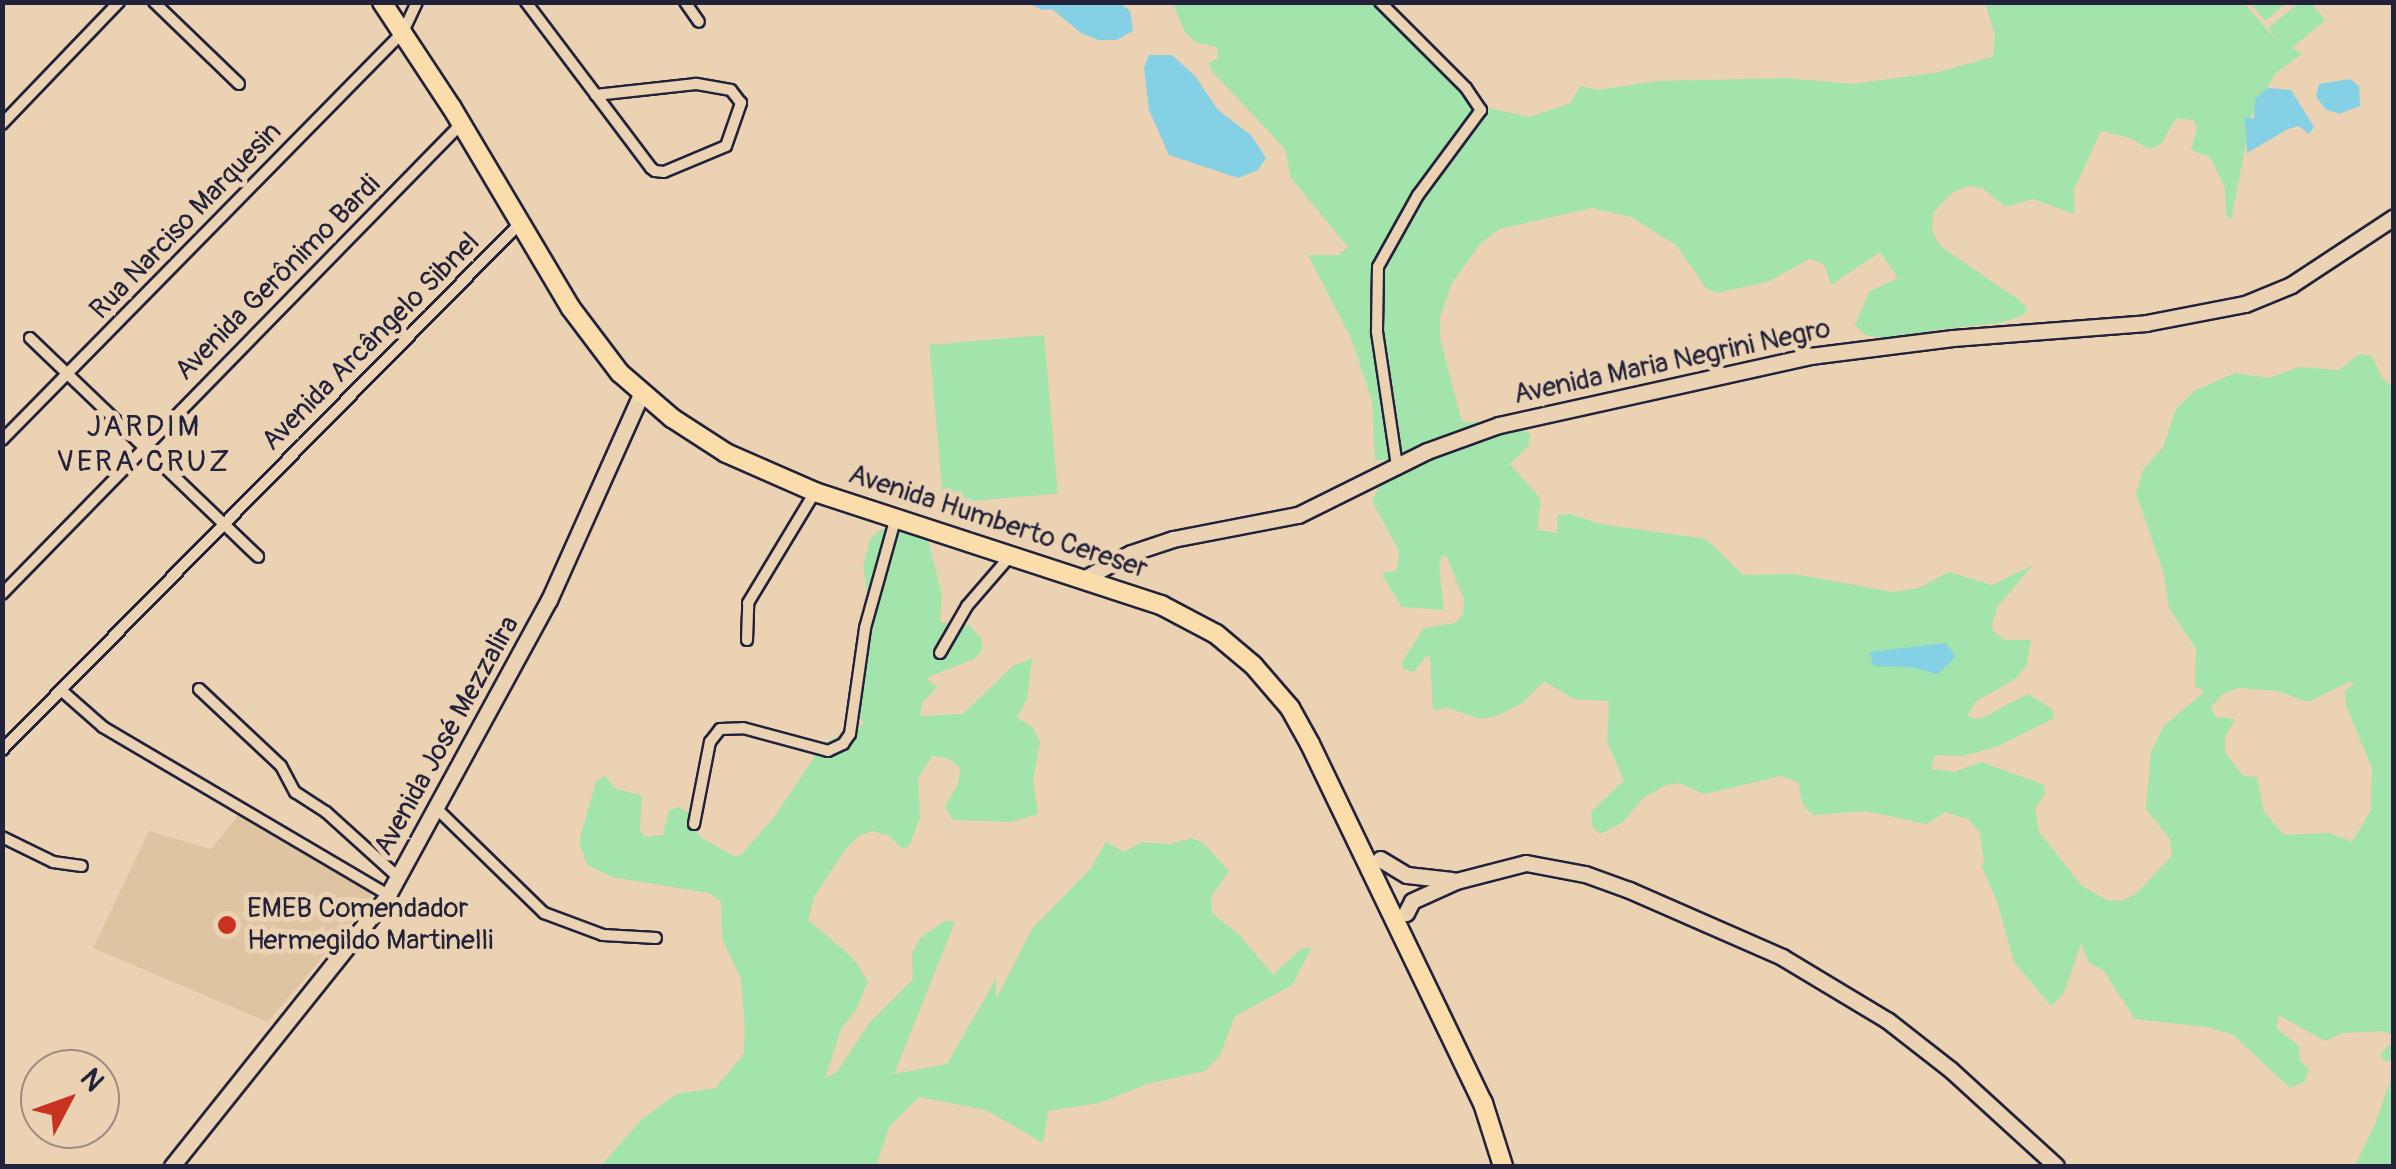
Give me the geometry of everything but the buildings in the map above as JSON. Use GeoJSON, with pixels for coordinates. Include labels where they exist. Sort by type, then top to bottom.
{"type":"FeatureCollection","features":[{"type":"Feature","properties":{"kind":"main road","name":"Avenida Humberto Cereser"},"geometry":{"type":"LineString","coordinates":[[382,2],[600,350],[641,394],[726,453],[815,492],[1161,605],[1216,634],[1253,665],[1294,716],[1383,880]]}},
{"type":"Feature","properties":{"kind":"main road"},"geometry":{"type":"LineString","coordinates":[[1294,716],[1333,767],[1380,859],[1383,880],[1398,905],[1483,1102],[1503,1166]]}},
{"type":"Feature","properties":{"kind":"street"},"geometry":{"type":"LineString","coordinates":[[2,124],[119,2]]}},
{"type":"Feature","properties":{"kind":"street"},"geometry":{"type":"LineString","coordinates":[[154,2],[240,84]]}},
{"type":"Feature","properties":{"kind":"street"},"geometry":{"type":"LineString","coordinates":[[403,32],[416,2]]}},
{"type":"Feature","properties":{"kind":"street"},"geometry":{"type":"LineString","coordinates":[[526,2],[650,168],[660,172],[726,146],[742,103],[732,90],[696,84],[596,95]]}},
{"type":"Feature","properties":{"kind":"street"},"geometry":{"type":"LineString","coordinates":[[685,2],[700,22]]}},
{"type":"Feature","properties":{"kind":"street"},"geometry":{"type":"LineString","coordinates":[[1380,2],[1466,88],[1481,110],[1418,195],[1378,268],[1377,332],[1398,466]]}},
{"type":"Feature","properties":{"kind":"street","name":"Rua Narciso Marquesin"},"geometry":{"type":"LineString","coordinates":[[2,440],[403,32]]}},
{"type":"Feature","properties":{"kind":"street","name":"Avenida Gerônimo Bardi"},"geometry":{"type":"LineString","coordinates":[[2,594],[461,124]]}},
{"type":"Feature","properties":{"kind":"street","name":"Avenida Maria Negrini Negro"},"geometry":{"type":"LineString","coordinates":[[1084,578],[1131,553],[1174,539],[1298,515],[1398,466],[1499,425],[1734,370],[1954,338],[2146,323],[2245,304],[2291,285],[2394,217]]}},
{"type":"Feature","properties":{"kind":"street","name":"Avenida Arcângelo Sibnel"},"geometry":{"type":"LineString","coordinates":[[2,750],[520,224]]}},
{"type":"Feature","properties":{"kind":"street"},"geometry":{"type":"LineString","coordinates":[[30,338],[258,557]]}},
{"type":"Feature","properties":{"kind":"street","name":"Avenida José Mezzalira"},"geometry":{"type":"LineString","coordinates":[[172,1166],[388,894],[549,600],[641,394]]}},
{"type":"Feature","properties":{"kind":"street"},"geometry":{"type":"LineString","coordinates":[[747,640],[748,603],[815,492]]}},
{"type":"Feature","properties":{"kind":"street"},"geometry":{"type":"LineString","coordinates":[[694,824],[710,742],[720,729],[743,728],[828,751],[842,744],[850,734],[865,628],[896,517]]}},
{"type":"Feature","properties":{"kind":"street"},"geometry":{"type":"LineString","coordinates":[[940,654],[968,606],[1012,554]]}},
{"type":"Feature","properties":{"kind":"street"},"geometry":{"type":"LineString","coordinates":[[199,689],[281,766],[294,792],[326,812],[398,877]]}},
{"type":"Feature","properties":{"kind":"street"},"geometry":{"type":"LineString","coordinates":[[61,690],[103,727],[388,894]]}},
{"type":"Feature","properties":{"kind":"street"},"geometry":{"type":"LineString","coordinates":[[436,808],[544,914],[604,934],[656,938]]}},
{"type":"Feature","properties":{"kind":"street"},"geometry":{"type":"LineString","coordinates":[[2,838],[53,862],[82,866]]}},
{"type":"Feature","properties":{"kind":"street"},"geometry":{"type":"LineString","coordinates":[[1380,859],[1406,876],[1456,880]]}},
{"type":"Feature","properties":{"kind":"street"},"geometry":{"type":"LineString","coordinates":[[1398,905],[1456,880],[1504,866],[1551,865],[1645,896],[1782,957],[1915,1040],[2056,1166]]}},
{"type":"Feature","properties":{"kind":"shaded area","name":"EMEB Comendador Hermegildo Martinelli"},"geometry":{"type":"Polygon","coordinates":[[[240,813],[373,888],[369,902],[268,1022],[93,948],[149,831],[211,849],[240,813]]]}},
{"type":"Feature","properties":{"kind":"green space"},"geometry":{"type":"Polygon","coordinates":[[[1173,3],[1376,3],[1418,30],[1453,85],[1489,108],[1529,117],[1571,103],[1580,86],[1598,90],[1658,81],[1786,78],[1852,84],[1934,73],[1993,57],[1995,35],[1985,3],[2244,3],[2278,42],[2268,28],[2299,3],[2311,3],[2325,20],[2292,48],[2302,54],[2275,74],[2251,117],[2231,220],[2226,215],[2225,188],[2210,157],[2191,150],[2197,128],[2193,120],[2176,118],[2161,144],[2149,149],[2130,138],[2101,131],[2074,189],[2074,214],[2033,199],[2006,207],[1982,188],[1970,186],[1953,192],[1933,213],[1932,230],[1940,246],[2019,300],[2027,308],[2024,315],[2000,323],[1933,330],[1902,341],[1865,335],[1855,325],[1869,292],[1898,278],[1880,252],[1831,285],[1824,264],[1809,259],[1767,282],[1716,293],[1706,288],[1676,245],[1631,217],[1592,208],[1499,229],[1480,244],[1452,283],[1440,317],[1440,338],[1462,422],[1514,422],[1530,434],[1529,446],[1510,464],[1541,499],[1537,530],[1557,533],[1558,515],[1571,514],[1600,524],[1706,539],[1743,575],[1794,574],[1893,592],[1919,588],[1949,572],[1992,585],[2033,565],[1997,607],[1992,624],[1993,631],[2005,640],[2031,640],[2026,666],[2014,680],[1976,701],[1967,717],[1980,719],[2028,694],[2052,709],[2054,718],[1996,747],[1962,756],[1935,755],[1931,769],[1955,772],[1981,762],[2044,785],[2045,793],[2035,809],[2039,832],[2082,886],[2107,900],[2121,901],[2135,895],[2172,856],[2170,839],[2146,809],[2151,752],[2164,726],[2205,691],[2195,686],[2196,649],[2169,608],[2163,570],[2136,494],[2143,470],[2163,447],[2176,409],[2194,391],[2235,373],[2269,378],[2299,367],[2339,370],[2359,354],[2372,356],[2382,378],[2394,388],[2393,1062],[2383,1060],[2381,1054],[2393,1036],[2384,1031],[2342,1033],[2325,1041],[2279,1015],[2276,1028],[2299,1046],[2300,1061],[2309,1069],[2305,1081],[2290,1088],[2232,1034],[2135,1019],[2103,970],[2089,963],[2081,943],[2064,993],[2051,1006],[2014,962],[1997,901],[1981,865],[1984,864],[1980,833],[1968,819],[1945,812],[1927,824],[1865,811],[1813,815],[1803,805],[1798,782],[1781,776],[1704,794],[1679,783],[1666,785],[1643,798],[1623,822],[1600,834],[1592,826],[1591,812],[1624,780],[1607,742],[1609,701],[1574,699],[1544,681],[1522,703],[1497,716],[1480,719],[1448,708],[1433,710],[1430,657],[1426,656],[1414,672],[1403,669],[1402,662],[1424,628],[1455,623],[1463,615],[1464,600],[1447,557],[1442,556],[1439,565],[1444,610],[1402,607],[1383,577],[1384,572],[1397,571],[1399,551],[1372,501],[1389,467],[1387,460],[1375,460],[1372,401],[1351,338],[1308,255],[1339,255],[1348,247],[1291,178],[1285,149],[1211,70],[1209,62],[1218,59],[1217,47],[1195,42],[1184,31],[1173,3]],[[2349,682],[2308,702],[2277,691],[2238,688],[2223,694],[2211,707],[2215,717],[2235,719],[2225,737],[2225,752],[2243,776],[2257,777],[2264,812],[2284,835],[2330,833],[2352,842],[2371,810],[2372,769],[2346,705],[2345,691],[2355,683],[2349,682]]]}},
{"type":"Feature","properties":{"kind":"green space"},"geometry":{"type":"Polygon","coordinates":[[[2250,3],[2286,3],[2265,21],[2250,3]]]}},
{"type":"Feature","properties":{"kind":"green space"},"geometry":{"type":"Polygon","coordinates":[[[1044,335],[1058,493],[943,503],[929,345],[1044,335]]]}},
{"type":"Feature","properties":{"kind":"green space"},"geometry":{"type":"Polygon","coordinates":[[[890,524],[917,532],[929,543],[942,595],[940,622],[969,625],[982,639],[982,650],[974,659],[926,678],[937,687],[922,703],[920,716],[963,714],[1013,666],[1032,658],[1027,699],[1017,717],[1033,728],[1040,742],[1033,781],[1038,814],[1012,822],[953,820],[945,806],[958,784],[960,768],[950,759],[932,756],[918,778],[920,817],[910,845],[903,849],[889,836],[873,831],[860,835],[844,851],[815,895],[808,920],[852,957],[868,981],[857,1008],[841,1029],[825,1079],[837,1072],[871,1021],[913,979],[912,953],[921,937],[945,921],[955,922],[894,1074],[947,1064],[996,979],[996,999],[1032,929],[1091,868],[1106,842],[1124,852],[1142,842],[1170,844],[1191,838],[1203,843],[1229,871],[1211,897],[1212,913],[1240,936],[1273,975],[1301,949],[1312,947],[1292,985],[1235,1016],[1220,1055],[1205,1071],[1147,1084],[1099,1103],[1048,1111],[1043,1143],[986,1110],[919,1097],[889,1127],[876,1166],[601,1166],[640,1121],[676,1094],[716,1088],[744,1053],[745,1029],[741,979],[722,939],[721,901],[709,893],[612,877],[587,865],[579,842],[596,782],[605,775],[614,788],[642,796],[640,830],[644,837],[663,835],[669,810],[678,807],[688,812],[700,837],[734,856],[741,855],[774,817],[824,743],[864,724],[848,695],[872,625],[863,566],[871,537],[890,524]]]}},
{"type":"Feature","properties":{"kind":"green space"},"geometry":{"type":"Polygon","coordinates":[[[2393,1073],[2393,1166],[2355,1166],[2375,1124],[2393,1073]]]}},
{"type":"Feature","properties":{"kind":"water"},"geometry":{"type":"Polygon","coordinates":[[[1028,3],[1120,3],[1130,11],[1133,31],[1116,40],[1098,40],[1081,33],[1052,9],[1042,10],[1028,3]]]}},
{"type":"Feature","properties":{"kind":"water"},"geometry":{"type":"Polygon","coordinates":[[[1149,55],[1172,55],[1195,76],[1218,110],[1251,135],[1266,158],[1258,170],[1238,178],[1169,155],[1149,110],[1144,68],[1149,55]]]}},
{"type":"Feature","properties":{"kind":"water"},"geometry":{"type":"Polygon","coordinates":[[[2350,79],[2359,86],[2360,106],[2339,114],[2325,109],[2316,96],[2319,84],[2350,79]]]}},
{"type":"Feature","properties":{"kind":"water"},"geometry":{"type":"Polygon","coordinates":[[[2268,88],[2291,90],[2314,127],[2309,134],[2299,126],[2288,129],[2247,153],[2245,117],[2254,119],[2255,99],[2268,88]]]}},
{"type":"Feature","properties":{"kind":"water"},"geometry":{"type":"Polygon","coordinates":[[[1946,643],[1956,657],[1937,674],[1911,667],[1873,666],[1870,652],[1946,643]]]}},
{"type":"Feature","properties":{"kind":"place","name":"EMEB Comendador Hermegildo Martinelli"},"geometry":{"type":"Point","coordinates":[227,925]}},
{"type":"Feature","properties":{"kind":"district","name":"JARDIM VERA CRUZ"},"geometry":{"type":"Point","coordinates":[144,444]}}]}
